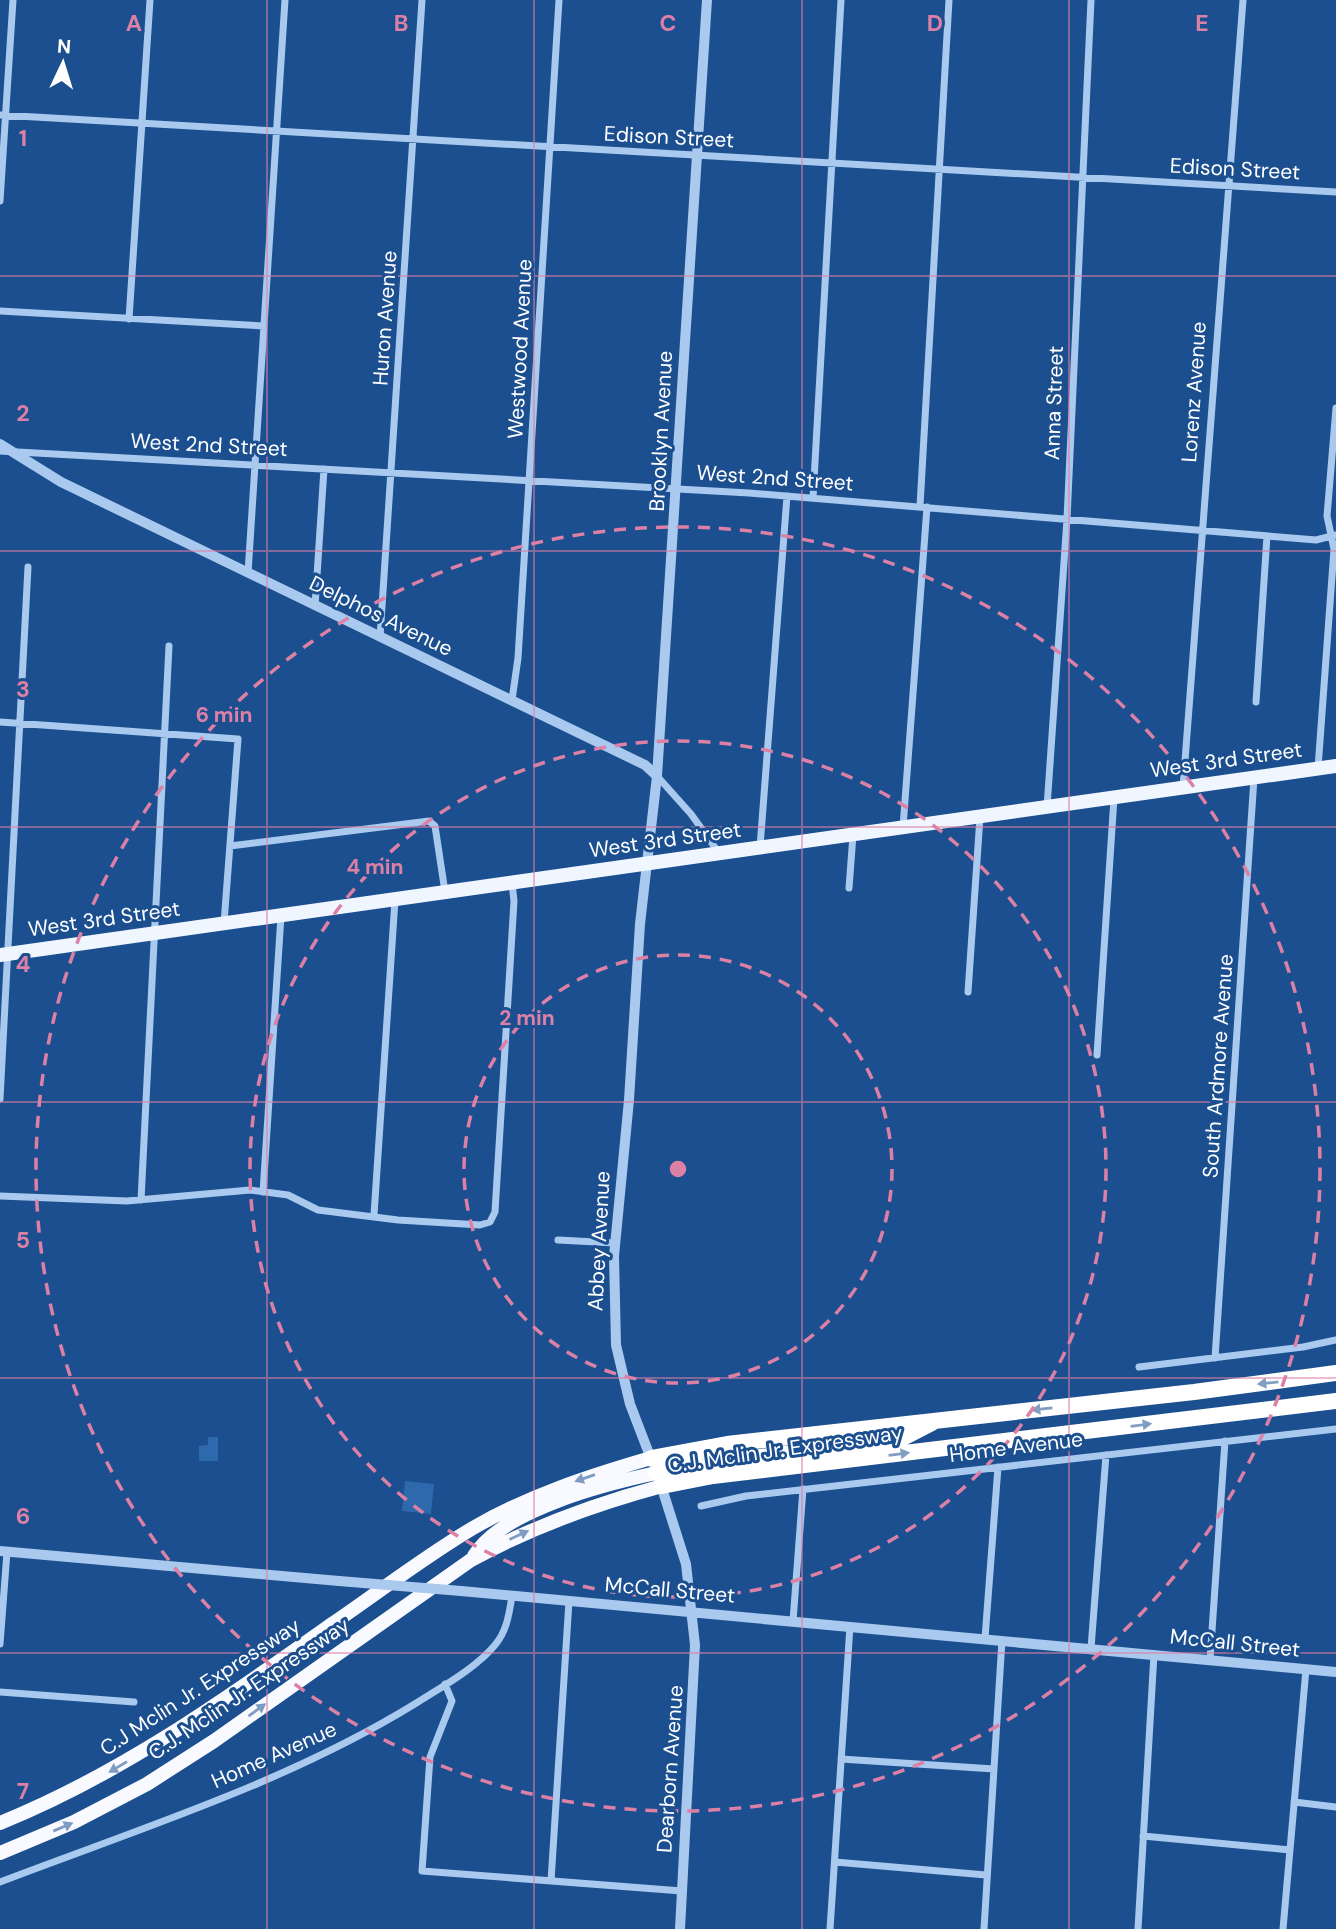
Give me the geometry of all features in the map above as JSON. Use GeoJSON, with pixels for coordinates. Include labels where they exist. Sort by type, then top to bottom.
{"type":"FeatureCollection","features":[{"type":"Feature","properties":{"kind":"highway"},"geometry":{"type":"LineString","coordinates":[[656,1472],[899,1440],[937,1420],[1194,1392],[1336,1373]]}},
{"type":"Feature","properties":{"kind":"highway","name":"C.J. Mclin Jr. Expressway"},"geometry":{"type":"LineString","coordinates":[[378,1592],[474,1528],[516,1506],[588,1477],[656,1472],[713,1476],[1336,1401]]}},
{"type":"Feature","properties":{"kind":"highway","name":"C.J. Mclin Jr. Expressway"},"geometry":{"type":"LineString","coordinates":[[0,1853],[74,1822],[147,1784],[471,1560],[486,1539],[511,1524],[577,1496],[656,1472]]}},
{"type":"Feature","properties":{"kind":"highway","name":"C.J Mclin Jr. Expressway"},"geometry":{"type":"LineString","coordinates":[[0,1823],[101,1778],[176,1733],[378,1592]]}},
{"type":"Feature","properties":{"kind":"main road","name":"West 3rd Street"},"geometry":{"type":"LineString","coordinates":[[4,955],[1336,766]]}},
{"type":"Feature","properties":{"kind":"street"},"geometry":{"type":"LineString","coordinates":[[0,201],[3,115],[13,0]]}},
{"type":"Feature","properties":{"kind":"street"},"geometry":{"type":"LineString","coordinates":[[130,318],[150,0]]}},
{"type":"Feature","properties":{"kind":"street"},"geometry":{"type":"LineString","coordinates":[[248,573],[285,0]]}},
{"type":"Feature","properties":{"kind":"street","name":"Huron Avenue"},"geometry":{"type":"LineString","coordinates":[[380,638],[422,0]]}},
{"type":"Feature","properties":{"kind":"street","name":"Westwood Avenue"},"geometry":{"type":"LineString","coordinates":[[512,700],[530,481],[559,0]]}},
{"type":"Feature","properties":{"kind":"street","name":"Brooklyn Avenue"},"geometry":{"type":"LineString","coordinates":[[647,863],[657,776],[677,489],[707,0]]}},
{"type":"Feature","properties":{"kind":"street"},"geometry":{"type":"LineString","coordinates":[[813,498],[841,0]]}},
{"type":"Feature","properties":{"kind":"street"},"geometry":{"type":"LineString","coordinates":[[903,827],[924,507],[949,0]]}},
{"type":"Feature","properties":{"kind":"street","name":"Anna Street"},"geometry":{"type":"LineString","coordinates":[[1047,807],[1067,519],[1091,0]]}},
{"type":"Feature","properties":{"kind":"street","name":"Lorenz Avenue"},"geometry":{"type":"LineString","coordinates":[[1183,788],[1243,0]]}},
{"type":"Feature","properties":{"kind":"street","name":"Edison Street"},"geometry":{"type":"LineString","coordinates":[[3,115],[1336,192]]}},
{"type":"Feature","properties":{"kind":"street"},"geometry":{"type":"LineString","coordinates":[[0,311],[264,326]]}},
{"type":"Feature","properties":{"kind":"street"},"geometry":{"type":"LineString","coordinates":[[1318,768],[1334,549],[1334,536],[1327,516],[1336,408]]}},
{"type":"Feature","properties":{"kind":"street","name":"Delphos Avenue"},"geometry":{"type":"LineString","coordinates":[[0,444],[6,451],[61,482],[645,765],[691,814],[719,853]]}},
{"type":"Feature","properties":{"kind":"street","name":"West 2nd Street"},"geometry":{"type":"LineString","coordinates":[[6,451],[788,496],[1317,540],[1334,536]]}},
{"type":"Feature","properties":{"kind":"street"},"geometry":{"type":"LineString","coordinates":[[315,606],[324,469]]}},
{"type":"Feature","properties":{"kind":"street"},"geometry":{"type":"LineString","coordinates":[[760,848],[788,496]]}},
{"type":"Feature","properties":{"kind":"street"},"geometry":{"type":"LineString","coordinates":[[1256,702],[1267,536]]}},
{"type":"Feature","properties":{"kind":"street"},"geometry":{"type":"LineString","coordinates":[[0,1099],[4,955],[28,566]]}},
{"type":"Feature","properties":{"kind":"street"},"geometry":{"type":"LineString","coordinates":[[141,1200],[169,646]]}},
{"type":"Feature","properties":{"kind":"street"},"geometry":{"type":"LineString","coordinates":[[0,722],[239,739],[225,923]]}},
{"type":"Feature","properties":{"kind":"street","name":"South Ardmore Avenue"},"geometry":{"type":"LineString","coordinates":[[1215,1358],[1254,777]]}},
{"type":"Feature","properties":{"kind":"street"},"geometry":{"type":"LineString","coordinates":[[1097,1055],[1114,797]]}},
{"type":"Feature","properties":{"kind":"street"},"geometry":{"type":"LineString","coordinates":[[968,992],[981,816]]}},
{"type":"Feature","properties":{"kind":"street"},"geometry":{"type":"LineString","coordinates":[[230,846],[429,821],[435,826],[445,892]]}},
{"type":"Feature","properties":{"kind":"street"},"geometry":{"type":"LineString","coordinates":[[849,888],[853,834]]}},
{"type":"Feature","properties":{"kind":"street","name":"Abbey Avenue"},"geometry":{"type":"LineString","coordinates":[[647,863],[612,1292],[616,1345],[630,1404],[681,1541],[692,1611]]}},
{"type":"Feature","properties":{"kind":"street"},"geometry":{"type":"LineString","coordinates":[[0,1196],[141,1200],[230,1190],[298,1197],[318,1210],[398,1220],[466,1224],[490,1222],[496,1206],[505,1068],[514,901],[512,883]]}},
{"type":"Feature","properties":{"kind":"street"},"geometry":{"type":"LineString","coordinates":[[374,1215],[395,899]]}},
{"type":"Feature","properties":{"kind":"street"},"geometry":{"type":"LineString","coordinates":[[263,1192],[281,915]]}},
{"type":"Feature","properties":{"kind":"street"},"geometry":{"type":"LineString","coordinates":[[558,1240],[615,1243]]}},
{"type":"Feature","properties":{"kind":"street"},"geometry":{"type":"LineString","coordinates":[[1139,1367],[1303,1347],[1336,1340]]}},
{"type":"Feature","properties":{"kind":"street","name":"Home Avenue"},"geometry":{"type":"LineString","coordinates":[[701,1506],[803,1489],[1336,1429]]}},
{"type":"Feature","properties":{"kind":"street"},"geometry":{"type":"LineString","coordinates":[[1210,1660],[1225,1441]]}},
{"type":"Feature","properties":{"kind":"street"},"geometry":{"type":"LineString","coordinates":[[1091,1648],[1106,1455]]}},
{"type":"Feature","properties":{"kind":"street"},"geometry":{"type":"LineString","coordinates":[[985,1639],[998,1467]]}},
{"type":"Feature","properties":{"kind":"street"},"geometry":{"type":"LineString","coordinates":[[793,1620],[803,1489]]}},
{"type":"Feature","properties":{"kind":"street"},"geometry":{"type":"LineString","coordinates":[[0,1644],[4,1552]]}},
{"type":"Feature","properties":{"kind":"street","name":"McCall Street"},"geometry":{"type":"LineString","coordinates":[[4,1552],[793,1620],[1336,1672]]}},
{"type":"Feature","properties":{"kind":"street","name":"Home Avenue"},"geometry":{"type":"LineString","coordinates":[[0,1882],[291,1770],[387,1721],[445,1684],[494,1647],[505,1628],[512,1596]]}},
{"type":"Feature","properties":{"kind":"street"},"geometry":{"type":"LineString","coordinates":[[551,1881],[569,1601]]}},
{"type":"Feature","properties":{"kind":"street","name":"Dearborn Avenue"},"geometry":{"type":"LineString","coordinates":[[680,1929],[695,1681],[692,1611]]}},
{"type":"Feature","properties":{"kind":"street"},"geometry":{"type":"LineString","coordinates":[[831,1929],[850,1626]]}},
{"type":"Feature","properties":{"kind":"street"},"geometry":{"type":"LineString","coordinates":[[984,1929],[1002,1640]]}},
{"type":"Feature","properties":{"kind":"street"},"geometry":{"type":"LineString","coordinates":[[1138,1929],[1154,1654]]}},
{"type":"Feature","properties":{"kind":"street"},"geometry":{"type":"LineString","coordinates":[[1283,1929],[1306,1669]]}},
{"type":"Feature","properties":{"kind":"street"},"geometry":{"type":"LineString","coordinates":[[445,1684],[452,1701],[430,1757],[422,1871],[682,1891]]}},
{"type":"Feature","properties":{"kind":"street"},"geometry":{"type":"LineString","coordinates":[[0,1692],[134,1702]]}},
{"type":"Feature","properties":{"kind":"street"},"geometry":{"type":"LineString","coordinates":[[841,1759],[994,1769]]}},
{"type":"Feature","properties":{"kind":"street"},"geometry":{"type":"LineString","coordinates":[[1294,1802],[1336,1807]]}},
{"type":"Feature","properties":{"kind":"street"},"geometry":{"type":"LineString","coordinates":[[1143,1836],[1290,1850]]}},
{"type":"Feature","properties":{"kind":"street"},"geometry":{"type":"LineString","coordinates":[[835,1862],[986,1875]]}},
{"type":"Feature","properties":{"kind":"shaded area"},"geometry":{"type":"Polygon","coordinates":[[[208,1437],[218,1437],[218,1461],[199,1461],[199,1446],[208,1445],[208,1437]]]}},
{"type":"Feature","properties":{"kind":"shaded area"},"geometry":{"type":"Polygon","coordinates":[[[405,1481],[434,1484],[431,1514],[402,1511],[405,1481]]]}}]}
